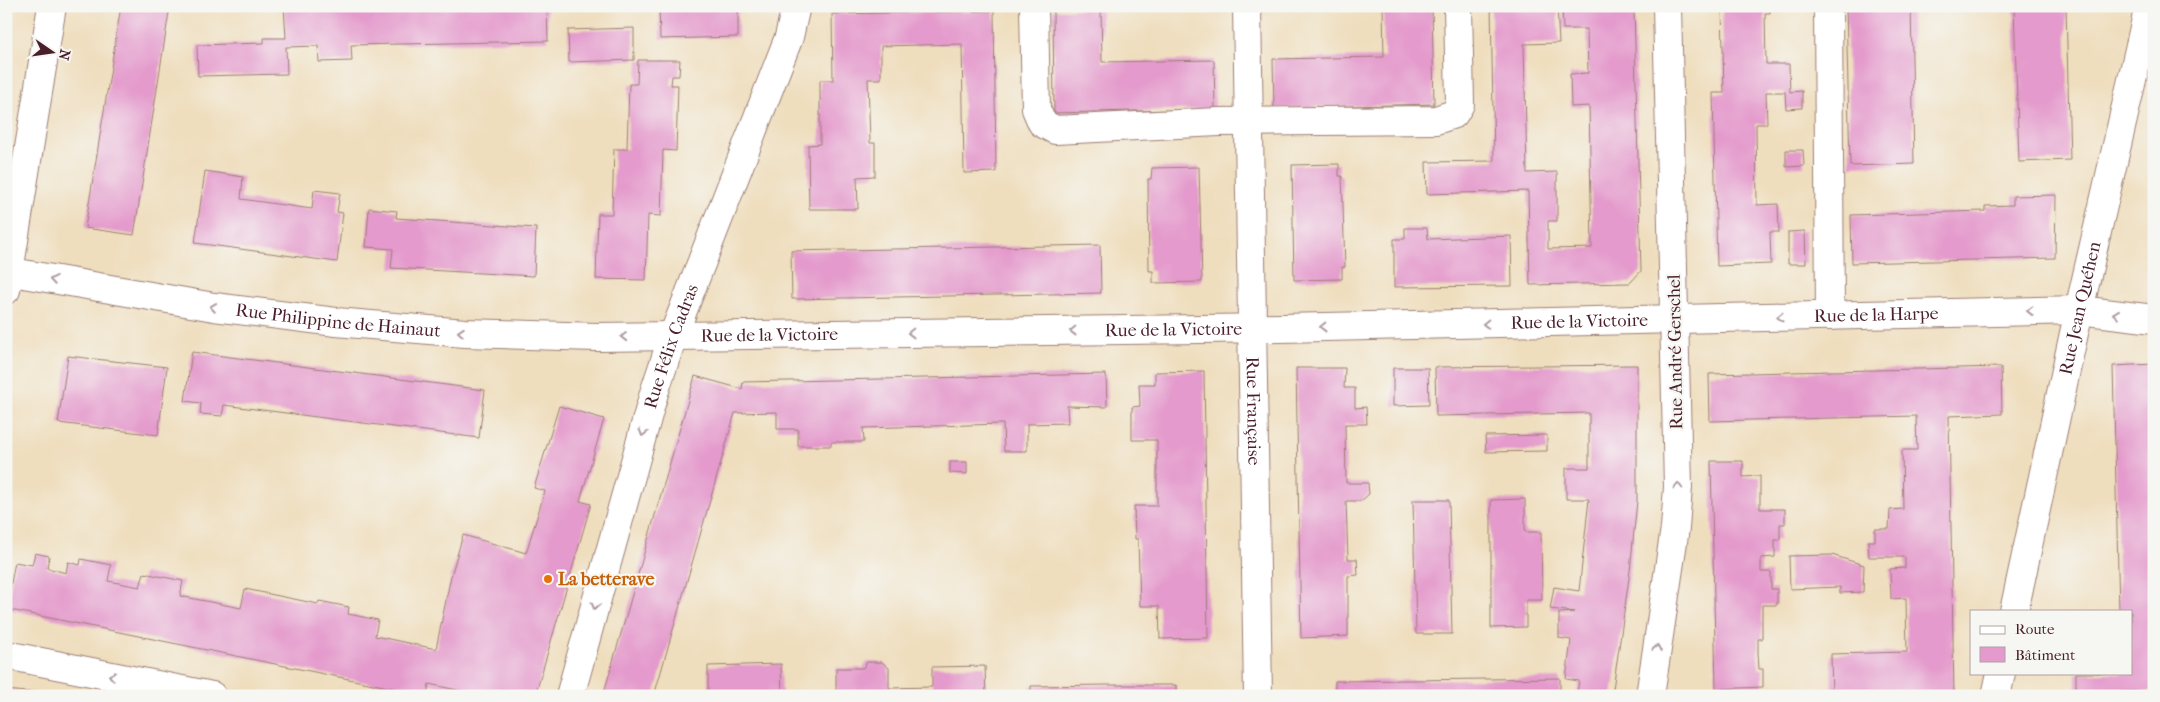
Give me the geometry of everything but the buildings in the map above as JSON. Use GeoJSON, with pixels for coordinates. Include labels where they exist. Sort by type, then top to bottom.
{"type":"FeatureCollection","features":[{"type":"Feature","properties":{"kind":"street"},"geometry":{"type":"LineString","coordinates":[[7,278],[52,6]]}},
{"type":"Feature","properties":{"kind":"street","name":"Rue Félix Cadras"},"geometry":{"type":"LineString","coordinates":[[570,696],[654,393],[673,336],[789,37],[796,6]]}},
{"type":"Feature","properties":{"kind":"street"},"geometry":{"type":"LineString","coordinates":[[1034,6],[1036,109],[1042,122],[1055,130],[1249,122],[1436,120],[1454,114],[1460,104],[1458,6]]}},
{"type":"Feature","properties":{"kind":"street","name":"Rue Française"},"geometry":{"type":"LineString","coordinates":[[1247,6],[1258,696]]}},
{"type":"Feature","properties":{"kind":"street","name":"Rue André Gerschel"},"geometry":{"type":"LineString","coordinates":[[1650,696],[1678,506],[1667,6]]}},
{"type":"Feature","properties":{"kind":"street"},"geometry":{"type":"LineString","coordinates":[[1828,6],[1830,316]]}},
{"type":"Feature","properties":{"kind":"street","name":"Rue Jean Quéhen"},"geometry":{"type":"LineString","coordinates":[[2014,610],[2079,310],[2149,6]]}},
{"type":"Feature","properties":{"kind":"street","name":"Rue Philippine de Hainaut"},"geometry":{"type":"LineString","coordinates":[[7,278],[336,322],[466,333],[535,336],[673,336]]}},
{"type":"Feature","properties":{"kind":"street","name":"Rue de la Harpe"},"geometry":{"type":"LineString","coordinates":[[1675,321],[2079,310],[2154,319]]}},
{"type":"Feature","properties":{"kind":"street","name":"Rue de la Victoire"},"geometry":{"type":"LineString","coordinates":[[673,336],[1675,321]]}},
{"type":"Feature","properties":{"kind":"street"},"geometry":{"type":"LineString","coordinates":[[6,655],[212,696]]}},
{"type":"Feature","properties":{"kind":"street"},"geometry":{"type":"LineString","coordinates":[[1996,696],[2001,674]]}},
{"type":"Feature","properties":{"kind":"place","name":"La betterave"},"geometry":{"type":"Point","coordinates":[548,579]}}]}
